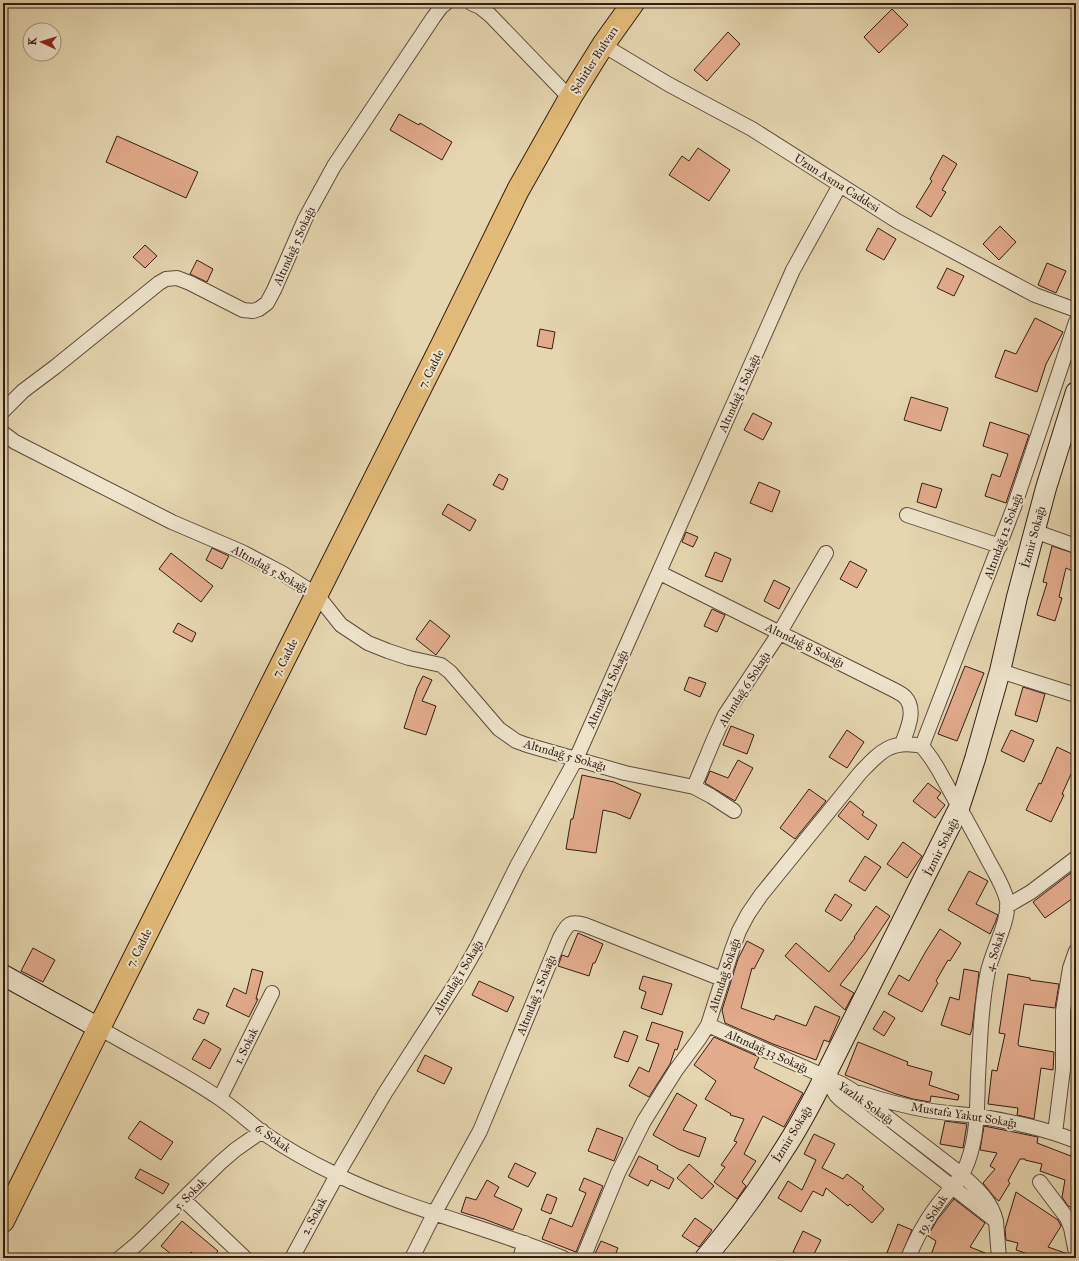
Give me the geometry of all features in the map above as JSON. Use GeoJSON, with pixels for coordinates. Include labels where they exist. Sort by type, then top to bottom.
{"type":"FeatureCollection","features":[{"type":"Feature","properties":{"kind":"main road","name":"Şehitler Bulvarı"},"geometry":{"type":"LineString","coordinates":[[570,98],[603,45],[633,3]]}},
{"type":"Feature","properties":{"kind":"main road","name":"7. Cadde"},"geometry":{"type":"LineString","coordinates":[[3,1221],[443,344],[518,190],[570,98]]}},
{"type":"Feature","properties":{"kind":"street","name":"Altındağ 5 Sokağı"},"geometry":{"type":"LineString","coordinates":[[3,410],[23,391],[166,279],[177,278],[190,283],[243,310],[253,311],[259,309],[267,303],[304,219],[334,166],[433,18],[446,3]]}},
{"type":"Feature","properties":{"kind":"street"},"geometry":{"type":"LineString","coordinates":[[471,3],[480,7],[490,15],[570,98]]}},
{"type":"Feature","properties":{"kind":"street","name":"Uzun Asma Caddesi"},"geometry":{"type":"LineString","coordinates":[[603,45],[668,84],[752,129],[897,221],[1034,295],[1076,310]]}},
{"type":"Feature","properties":{"kind":"street","name":"Altındağ 1 Sokağı"},"geometry":{"type":"LineString","coordinates":[[337,1175],[385,1093],[461,975],[490,923],[517,866],[576,759],[660,573],[793,270],[840,185]]}},
{"type":"Feature","properties":{"kind":"street","name":"Altındağ 12 Sokağı"},"geometry":{"type":"LineString","coordinates":[[922,746],[1000,546],[1076,322]]}},
{"type":"Feature","properties":{"kind":"street","name":"İzmir Sokağı"},"geometry":{"type":"LineString","coordinates":[[705,1258],[722,1238],[783,1152],[825,1076],[959,808],[975,759],[1000,670],[1046,488],[1076,392]]}},
{"type":"Feature","properties":{"kind":"street","name":"Altındağ 5 Sokağı"},"geometry":{"type":"LineString","coordinates":[[3,433],[15,442],[172,522],[242,552],[282,573],[317,595],[340,625],[358,637],[388,651],[440,665],[450,672],[489,718],[507,736],[527,745],[625,773],[694,787],[734,812]]}},
{"type":"Feature","properties":{"kind":"street"},"geometry":{"type":"LineString","coordinates":[[907,515],[1000,546]]}},
{"type":"Feature","properties":{"kind":"street"},"geometry":{"type":"LineString","coordinates":[[1034,531],[1076,546]]}},
{"type":"Feature","properties":{"kind":"street","name":"Altındağ 6 Sokağı"},"geometry":{"type":"LineString","coordinates":[[694,787],[725,714],[780,632],[826,553]]}},
{"type":"Feature","properties":{"kind":"street","name":"Altındağ 8 Sokağı"},"geometry":{"type":"LineString","coordinates":[[660,573],[905,696],[909,703],[910,720],[902,744]]}},
{"type":"Feature","properties":{"kind":"street"},"geometry":{"type":"LineString","coordinates":[[1000,670],[1076,695]]}},
{"type":"Feature","properties":{"kind":"street","name":"Altındağ Sokağı"},"geometry":{"type":"LineString","coordinates":[[583,1258],[618,1173],[644,1121],[676,1070],[708,1025],[739,931],[748,914],[761,895],[860,773],[883,752],[892,746],[902,744],[922,746]]}},
{"type":"Feature","properties":{"kind":"street","name":"4. Sokak"},"geometry":{"type":"LineString","coordinates":[[922,746],[935,764],[998,878],[1007,906],[1003,926],[988,970],[981,1026],[977,1116],[972,1148],[968,1161],[961,1174]]}},
{"type":"Feature","properties":{"kind":"street"},"geometry":{"type":"LineString","coordinates":[[1007,906],[1031,892],[1076,858]]}},
{"type":"Feature","properties":{"kind":"street","name":"Altındağ 2 Sokağı"},"geometry":{"type":"LineString","coordinates":[[412,1258],[434,1214],[480,1131],[566,926],[578,922],[722,979]]}},
{"type":"Feature","properties":{"kind":"street"},"geometry":{"type":"LineString","coordinates":[[1055,1133],[1063,1069],[1062,1010],[1070,968],[1076,951]]}},
{"type":"Feature","properties":{"kind":"street","name":"6. Sokak"},"geometry":{"type":"LineString","coordinates":[[3,975],[99,1028],[220,1098],[262,1131],[299,1155],[337,1175],[395,1200],[434,1214],[525,1242],[563,1258]]}},
{"type":"Feature","properties":{"kind":"street","name":"1. Sokak"},"geometry":{"type":"LineString","coordinates":[[220,1098],[272,993]]}},
{"type":"Feature","properties":{"kind":"street","name":"Altındağ 13 Sokağı"},"geometry":{"type":"LineString","coordinates":[[708,1025],[825,1076]]}},
{"type":"Feature","properties":{"kind":"street","name":"Yazlık Sokağı"},"geometry":{"type":"LineString","coordinates":[[825,1076],[852,1090],[961,1174],[985,1198],[991,1206],[996,1221],[999,1258]]}},
{"type":"Feature","properties":{"kind":"street","name":"Yazlık Sokağı"},"geometry":{"type":"LineString","coordinates":[[825,1076],[836,1095],[841,1100],[996,1221]]}},
{"type":"Feature","properties":{"kind":"street","name":"Mustafa Yakut Sokağı"},"geometry":{"type":"LineString","coordinates":[[852,1090],[890,1102],[1024,1125],[1055,1133],[1076,1141]]}},
{"type":"Feature","properties":{"kind":"street","name":"5. Sokak"},"geometry":{"type":"LineString","coordinates":[[120,1258],[184,1200],[235,1150],[262,1131]]}},
{"type":"Feature","properties":{"kind":"street","name":"19. Sokak"},"geometry":{"type":"LineString","coordinates":[[908,1258],[921,1230],[961,1174]]}},
{"type":"Feature","properties":{"kind":"street","name":"2. Sokak"},"geometry":{"type":"LineString","coordinates":[[292,1258],[337,1175]]}},
{"type":"Feature","properties":{"kind":"street"},"geometry":{"type":"LineString","coordinates":[[1040,1182],[1067,1218],[1071,1228],[1076,1253]]}},
{"type":"Feature","properties":{"kind":"street"},"geometry":{"type":"LineString","coordinates":[[184,1200],[245,1258]]}},
{"type":"Feature","properties":{"kind":"street"},"geometry":{"type":"LineString","coordinates":[[520,1258],[525,1242]]}},
{"type":"Feature","properties":{"kind":"building"},"geometry":{"type":"Polygon","coordinates":[[[892,9],[908,25],[879,53],[864,37],[892,9]]]}},
{"type":"Feature","properties":{"kind":"building"},"geometry":{"type":"Polygon","coordinates":[[[728,32],[740,44],[707,81],[694,70],[728,32]]]}},
{"type":"Feature","properties":{"kind":"building"},"geometry":{"type":"Polygon","coordinates":[[[399,114],[419,125],[420,123],[452,142],[442,160],[390,130],[399,114]]]}},
{"type":"Feature","properties":{"kind":"building"},"geometry":{"type":"Polygon","coordinates":[[[117,136],[198,172],[186,198],[106,162],[117,136]]]}},
{"type":"Feature","properties":{"kind":"building"},"geometry":{"type":"Polygon","coordinates":[[[698,148],[730,170],[709,201],[669,175],[682,156],[689,161],[698,148]]]}},
{"type":"Feature","properties":{"kind":"building"},"geometry":{"type":"Polygon","coordinates":[[[943,155],[957,164],[942,190],[946,192],[931,217],[916,207],[932,181],[930,179],[943,155]]]}},
{"type":"Feature","properties":{"kind":"building"},"geometry":{"type":"Polygon","coordinates":[[[1000,226],[1016,242],[999,260],[983,244],[1000,226]]]}},
{"type":"Feature","properties":{"kind":"building"},"geometry":{"type":"Polygon","coordinates":[[[878,228],[896,239],[884,260],[866,250],[878,228]]]}},
{"type":"Feature","properties":{"kind":"building"},"geometry":{"type":"Polygon","coordinates":[[[145,245],[157,256],[145,268],[133,257],[145,245]]]}},
{"type":"Feature","properties":{"kind":"building"},"geometry":{"type":"Polygon","coordinates":[[[197,260],[213,269],[207,282],[190,274],[197,260]]]}},
{"type":"Feature","properties":{"kind":"building"},"geometry":{"type":"Polygon","coordinates":[[[1047,263],[1066,271],[1056,293],[1038,285],[1047,263]]]}},
{"type":"Feature","properties":{"kind":"building"},"geometry":{"type":"Polygon","coordinates":[[[947,268],[964,276],[954,296],[937,288],[947,268]]]}},
{"type":"Feature","properties":{"kind":"building"},"geometry":{"type":"Polygon","coordinates":[[[1035,318],[1063,332],[1046,364],[1037,392],[995,377],[1005,350],[1016,354],[1035,318]]]}},
{"type":"Feature","properties":{"kind":"building"},"geometry":{"type":"Polygon","coordinates":[[[540,329],[555,332],[552,349],[537,346],[540,329]]]}},
{"type":"Feature","properties":{"kind":"building"},"geometry":{"type":"Polygon","coordinates":[[[911,397],[948,408],[941,431],[904,420],[911,397]]]}},
{"type":"Feature","properties":{"kind":"building"},"geometry":{"type":"Polygon","coordinates":[[[753,413],[772,423],[763,440],[744,430],[753,413]]]}},
{"type":"Feature","properties":{"kind":"building"},"geometry":{"type":"Polygon","coordinates":[[[990,422],[1029,435],[1006,503],[985,496],[992,474],[1000,477],[1008,454],[983,446],[990,422]]]}},
{"type":"Feature","properties":{"kind":"building"},"geometry":{"type":"Polygon","coordinates":[[[499,474],[508,479],[503,490],[493,485],[499,474]]]}},
{"type":"Feature","properties":{"kind":"building"},"geometry":{"type":"Polygon","coordinates":[[[759,482],[780,491],[772,512],[750,503],[759,482]]]}},
{"type":"Feature","properties":{"kind":"building"},"geometry":{"type":"Polygon","coordinates":[[[922,483],[942,489],[936,508],[917,502],[922,483]]]}},
{"type":"Feature","properties":{"kind":"building"},"geometry":{"type":"Polygon","coordinates":[[[448,504],[476,520],[470,531],[442,514],[448,504]]]}},
{"type":"Feature","properties":{"kind":"building"},"geometry":{"type":"Polygon","coordinates":[[[686,532],[698,537],[693,547],[682,542],[686,532]]]}},
{"type":"Feature","properties":{"kind":"building"},"geometry":{"type":"Polygon","coordinates":[[[1052,546],[1076,554],[1076,573],[1066,568],[1059,597],[1062,598],[1055,621],[1037,615],[1047,583],[1043,582],[1052,546]]]}},
{"type":"Feature","properties":{"kind":"building"},"geometry":{"type":"Polygon","coordinates":[[[212,548],[229,556],[222,569],[206,560],[212,548]]]}},
{"type":"Feature","properties":{"kind":"building"},"geometry":{"type":"Polygon","coordinates":[[[715,552],[731,559],[722,582],[705,576],[715,552]]]}},
{"type":"Feature","properties":{"kind":"building"},"geometry":{"type":"Polygon","coordinates":[[[171,553],[213,586],[201,602],[159,569],[171,553]]]}},
{"type":"Feature","properties":{"kind":"building"},"geometry":{"type":"Polygon","coordinates":[[[850,561],[867,570],[857,588],[840,579],[850,561]]]}},
{"type":"Feature","properties":{"kind":"building"},"geometry":{"type":"Polygon","coordinates":[[[774,580],[790,588],[779,609],[764,601],[774,580]]]}},
{"type":"Feature","properties":{"kind":"building"},"geometry":{"type":"Polygon","coordinates":[[[712,609],[725,615],[717,632],[704,626],[712,609]]]}},
{"type":"Feature","properties":{"kind":"building"},"geometry":{"type":"Polygon","coordinates":[[[430,620],[450,636],[436,655],[416,639],[430,620]]]}},
{"type":"Feature","properties":{"kind":"building"},"geometry":{"type":"Polygon","coordinates":[[[178,623],[196,633],[192,642],[173,632],[178,623]]]}},
{"type":"Feature","properties":{"kind":"building"},"geometry":{"type":"Polygon","coordinates":[[[965,666],[984,673],[957,741],[938,734],[965,666]]]}},
{"type":"Feature","properties":{"kind":"building"},"geometry":{"type":"Polygon","coordinates":[[[423,676],[432,680],[422,701],[436,706],[426,735],[404,728],[417,688],[423,676]]]}},
{"type":"Feature","properties":{"kind":"building"},"geometry":{"type":"Polygon","coordinates":[[[689,677],[706,683],[700,697],[684,690],[689,677]]]}},
{"type":"Feature","properties":{"kind":"building"},"geometry":{"type":"Polygon","coordinates":[[[1023,687],[1045,694],[1037,722],[1015,715],[1023,687]]]}},
{"type":"Feature","properties":{"kind":"building"},"geometry":{"type":"Polygon","coordinates":[[[731,726],[754,735],[747,754],[723,745],[731,726]]]}},
{"type":"Feature","properties":{"kind":"building"},"geometry":{"type":"Polygon","coordinates":[[[847,730],[864,742],[847,768],[829,757],[847,730]]]}},
{"type":"Feature","properties":{"kind":"building"},"geometry":{"type":"Polygon","coordinates":[[[1011,730],[1034,740],[1024,762],[1001,751],[1011,730]]]}},
{"type":"Feature","properties":{"kind":"building"},"geometry":{"type":"Polygon","coordinates":[[[1057,747],[1076,756],[1076,763],[1062,794],[1064,795],[1051,822],[1026,810],[1039,783],[1041,784],[1057,747]]]}},
{"type":"Feature","properties":{"kind":"building"},"geometry":{"type":"Polygon","coordinates":[[[738,760],[753,768],[735,801],[705,783],[710,771],[728,778],[738,760]]]}},
{"type":"Feature","properties":{"kind":"building"},"geometry":{"type":"Polygon","coordinates":[[[582,775],[614,782],[641,794],[630,819],[616,813],[603,810],[596,853],[566,849],[571,819],[573,819],[582,775]]]}},
{"type":"Feature","properties":{"kind":"building"},"geometry":{"type":"Polygon","coordinates":[[[928,783],[941,793],[937,798],[945,805],[935,818],[913,801],[928,783]]]}},
{"type":"Feature","properties":{"kind":"building"},"geometry":{"type":"Polygon","coordinates":[[[809,789],[826,801],[795,839],[780,828],[809,789]]]}},
{"type":"Feature","properties":{"kind":"building"},"geometry":{"type":"Polygon","coordinates":[[[850,801],[864,812],[862,815],[877,825],[868,840],[838,816],[850,801]]]}},
{"type":"Feature","properties":{"kind":"building"},"geometry":{"type":"Polygon","coordinates":[[[903,842],[922,856],[907,878],[887,864],[903,842]]]}},
{"type":"Feature","properties":{"kind":"building"},"geometry":{"type":"Polygon","coordinates":[[[865,856],[881,867],[865,891],[849,881],[865,856]]]}},
{"type":"Feature","properties":{"kind":"building"},"geometry":{"type":"Polygon","coordinates":[[[1076,869],[1076,896],[1045,918],[1033,902],[1076,869]]]}},
{"type":"Feature","properties":{"kind":"building"},"geometry":{"type":"Polygon","coordinates":[[[969,871],[988,881],[976,904],[998,915],[990,934],[948,910],[969,871]]]}},
{"type":"Feature","properties":{"kind":"building"},"geometry":{"type":"Polygon","coordinates":[[[835,894],[852,905],[841,921],[825,911],[835,894]]]}},
{"type":"Feature","properties":{"kind":"building"},"geometry":{"type":"Polygon","coordinates":[[[876,906],[890,916],[866,952],[840,985],[854,993],[845,1010],[785,956],[796,943],[829,972],[855,938],[854,937],[876,906]]]}},
{"type":"Feature","properties":{"kind":"building"},"geometry":{"type":"Polygon","coordinates":[[[940,929],[961,943],[950,961],[948,960],[936,981],[938,983],[922,1012],[888,994],[899,975],[909,981],[940,929]]]}},
{"type":"Feature","properties":{"kind":"building"},"geometry":{"type":"Polygon","coordinates":[[[578,933],[603,944],[595,963],[593,963],[589,976],[558,966],[562,955],[568,957],[578,933]]]}},
{"type":"Feature","properties":{"kind":"building"},"geometry":{"type":"Polygon","coordinates":[[[747,941],[764,950],[754,969],[752,968],[741,1008],[774,1020],[776,1015],[806,1026],[815,1006],[840,1017],[829,1042],[824,1040],[816,1060],[773,1044],[725,1023],[722,1010],[738,959],[747,941]]]}},
{"type":"Feature","properties":{"kind":"building"},"geometry":{"type":"Polygon","coordinates":[[[33,948],[55,960],[43,982],[21,971],[33,948]]]}},
{"type":"Feature","properties":{"kind":"building"},"geometry":{"type":"Polygon","coordinates":[[[252,969],[263,972],[256,999],[258,999],[249,1017],[226,1006],[234,988],[246,994],[252,969]]]}},
{"type":"Feature","properties":{"kind":"building"},"geometry":{"type":"Polygon","coordinates":[[[964,969],[979,972],[970,1035],[941,1025],[950,997],[959,1000],[964,969]]]}},
{"type":"Feature","properties":{"kind":"building"},"geometry":{"type":"Polygon","coordinates":[[[1008,974],[1030,978],[1030,980],[1059,984],[1055,1008],[1024,1004],[1018,1044],[1019,1046],[1054,1052],[1053,1070],[1041,1068],[1034,1119],[1017,1115],[1018,1108],[988,1104],[992,1070],[997,1071],[1005,1034],[999,1033],[1008,974]]]}},
{"type":"Feature","properties":{"kind":"building"},"geometry":{"type":"Polygon","coordinates":[[[643,976],[672,984],[662,1015],[641,1008],[646,992],[639,989],[643,976]]]}},
{"type":"Feature","properties":{"kind":"building"},"geometry":{"type":"Polygon","coordinates":[[[479,981],[514,997],[507,1012],[472,995],[479,981]]]}},
{"type":"Feature","properties":{"kind":"building"},"geometry":{"type":"Polygon","coordinates":[[[198,1009],[209,1013],[204,1024],[193,1019],[198,1009]]]}},
{"type":"Feature","properties":{"kind":"building"},"geometry":{"type":"Polygon","coordinates":[[[884,1011],[895,1018],[884,1036],[873,1029],[884,1011]]]}},
{"type":"Feature","properties":{"kind":"building"},"geometry":{"type":"Polygon","coordinates":[[[652,1022],[683,1032],[677,1050],[675,1049],[670,1064],[649,1097],[629,1086],[639,1067],[649,1072],[659,1044],[646,1040],[652,1022]]]}},
{"type":"Feature","properties":{"kind":"building"},"geometry":{"type":"Polygon","coordinates":[[[624,1031],[638,1036],[628,1062],[614,1057],[624,1031]]]}},
{"type":"Feature","properties":{"kind":"building"},"geometry":{"type":"Polygon","coordinates":[[[714,1037],[759,1057],[754,1068],[803,1093],[784,1127],[763,1116],[744,1154],[756,1161],[742,1182],[746,1186],[737,1199],[714,1182],[725,1167],[721,1165],[737,1142],[734,1141],[744,1119],[730,1115],[731,1114],[705,1099],[716,1081],[694,1065],[714,1037]]]}},
{"type":"Feature","properties":{"kind":"building"},"geometry":{"type":"Polygon","coordinates":[[[204,1039],[221,1049],[210,1069],[192,1059],[204,1039]]]}},
{"type":"Feature","properties":{"kind":"building"},"geometry":{"type":"Polygon","coordinates":[[[858,1042],[908,1062],[907,1065],[932,1072],[929,1085],[959,1095],[958,1100],[931,1096],[930,1102],[913,1099],[845,1075],[858,1042]]]}},
{"type":"Feature","properties":{"kind":"building"},"geometry":{"type":"Polygon","coordinates":[[[425,1055],[452,1068],[444,1084],[417,1071],[425,1055]]]}},
{"type":"Feature","properties":{"kind":"building"},"geometry":{"type":"Polygon","coordinates":[[[677,1093],[697,1105],[683,1130],[706,1138],[699,1157],[678,1149],[653,1135],[677,1093]]]}},
{"type":"Feature","properties":{"kind":"building"},"geometry":{"type":"Polygon","coordinates":[[[140,1121],[173,1142],[161,1160],[128,1138],[140,1121]]]}},
{"type":"Feature","properties":{"kind":"building"},"geometry":{"type":"Polygon","coordinates":[[[945,1121],[967,1124],[963,1148],[940,1144],[945,1121]]]}},
{"type":"Feature","properties":{"kind":"building"},"geometry":{"type":"Polygon","coordinates":[[[984,1126],[1038,1137],[1037,1143],[1076,1158],[1076,1209],[1068,1206],[1062,1197],[1065,1180],[1040,1171],[1042,1164],[1025,1159],[1020,1159],[1008,1181],[1010,1183],[999,1201],[995,1198],[983,1183],[995,1169],[990,1166],[997,1153],[980,1150],[984,1126]]]}},
{"type":"Feature","properties":{"kind":"building"},"geometry":{"type":"Polygon","coordinates":[[[597,1128],[623,1138],[614,1161],[588,1151],[597,1128]]]}},
{"type":"Feature","properties":{"kind":"building"},"geometry":{"type":"Polygon","coordinates":[[[814,1134],[835,1144],[822,1168],[843,1179],[847,1174],[864,1187],[862,1189],[884,1209],[872,1223],[850,1204],[848,1206],[826,1188],[823,1196],[813,1191],[801,1212],[778,1198],[788,1181],[802,1190],[816,1160],[804,1154],[814,1134]]]}},
{"type":"Feature","properties":{"kind":"building"},"geometry":{"type":"Polygon","coordinates":[[[639,1156],[658,1166],[657,1169],[674,1179],[669,1189],[651,1180],[648,1186],[629,1176],[639,1156]]]}},
{"type":"Feature","properties":{"kind":"building"},"geometry":{"type":"Polygon","coordinates":[[[515,1163],[536,1173],[528,1187],[508,1177],[515,1163]]]}},
{"type":"Feature","properties":{"kind":"building"},"geometry":{"type":"Polygon","coordinates":[[[689,1164],[714,1186],[702,1199],[677,1178],[689,1164]]]}},
{"type":"Feature","properties":{"kind":"building"},"geometry":{"type":"Polygon","coordinates":[[[140,1169],[169,1184],[163,1194],[135,1178],[140,1169]]]}},
{"type":"Feature","properties":{"kind":"building"},"geometry":{"type":"Polygon","coordinates":[[[584,1178],[603,1186],[576,1252],[542,1239],[550,1218],[572,1227],[586,1193],[579,1190],[584,1178]]]}},
{"type":"Feature","properties":{"kind":"building"},"geometry":{"type":"Polygon","coordinates":[[[487,1180],[499,1187],[494,1196],[522,1209],[513,1230],[461,1212],[466,1197],[476,1200],[487,1180]]]}},
{"type":"Feature","properties":{"kind":"building"},"geometry":{"type":"Polygon","coordinates":[[[1016,1192],[1058,1220],[1061,1226],[1048,1247],[1068,1254],[1069,1258],[1040,1258],[1016,1250],[1018,1243],[1006,1240],[1005,1229],[1016,1192]]]}},
{"type":"Feature","properties":{"kind":"building"},"geometry":{"type":"Polygon","coordinates":[[[547,1194],[557,1198],[551,1214],[541,1210],[547,1194]]]}},
{"type":"Feature","properties":{"kind":"building"},"geometry":{"type":"Polygon","coordinates":[[[954,1199],[985,1223],[970,1247],[990,1255],[990,1258],[930,1258],[936,1241],[928,1236],[937,1220],[954,1199]]]}},
{"type":"Feature","properties":{"kind":"building"},"geometry":{"type":"Polygon","coordinates":[[[695,1218],[712,1230],[699,1247],[682,1236],[695,1218]]]}},
{"type":"Feature","properties":{"kind":"building"},"geometry":{"type":"Polygon","coordinates":[[[182,1221],[218,1251],[212,1258],[198,1258],[191,1252],[186,1258],[176,1258],[161,1246],[182,1221]]]}},
{"type":"Feature","properties":{"kind":"building"},"geometry":{"type":"Polygon","coordinates":[[[898,1224],[912,1230],[900,1258],[885,1258],[898,1224]]]}},
{"type":"Feature","properties":{"kind":"building"},"geometry":{"type":"Polygon","coordinates":[[[803,1231],[821,1240],[812,1258],[805,1258],[793,1252],[803,1231]]]}},
{"type":"Feature","properties":{"kind":"building"},"geometry":{"type":"Polygon","coordinates":[[[601,1241],[618,1248],[614,1258],[593,1258],[601,1241]]]}}]}
